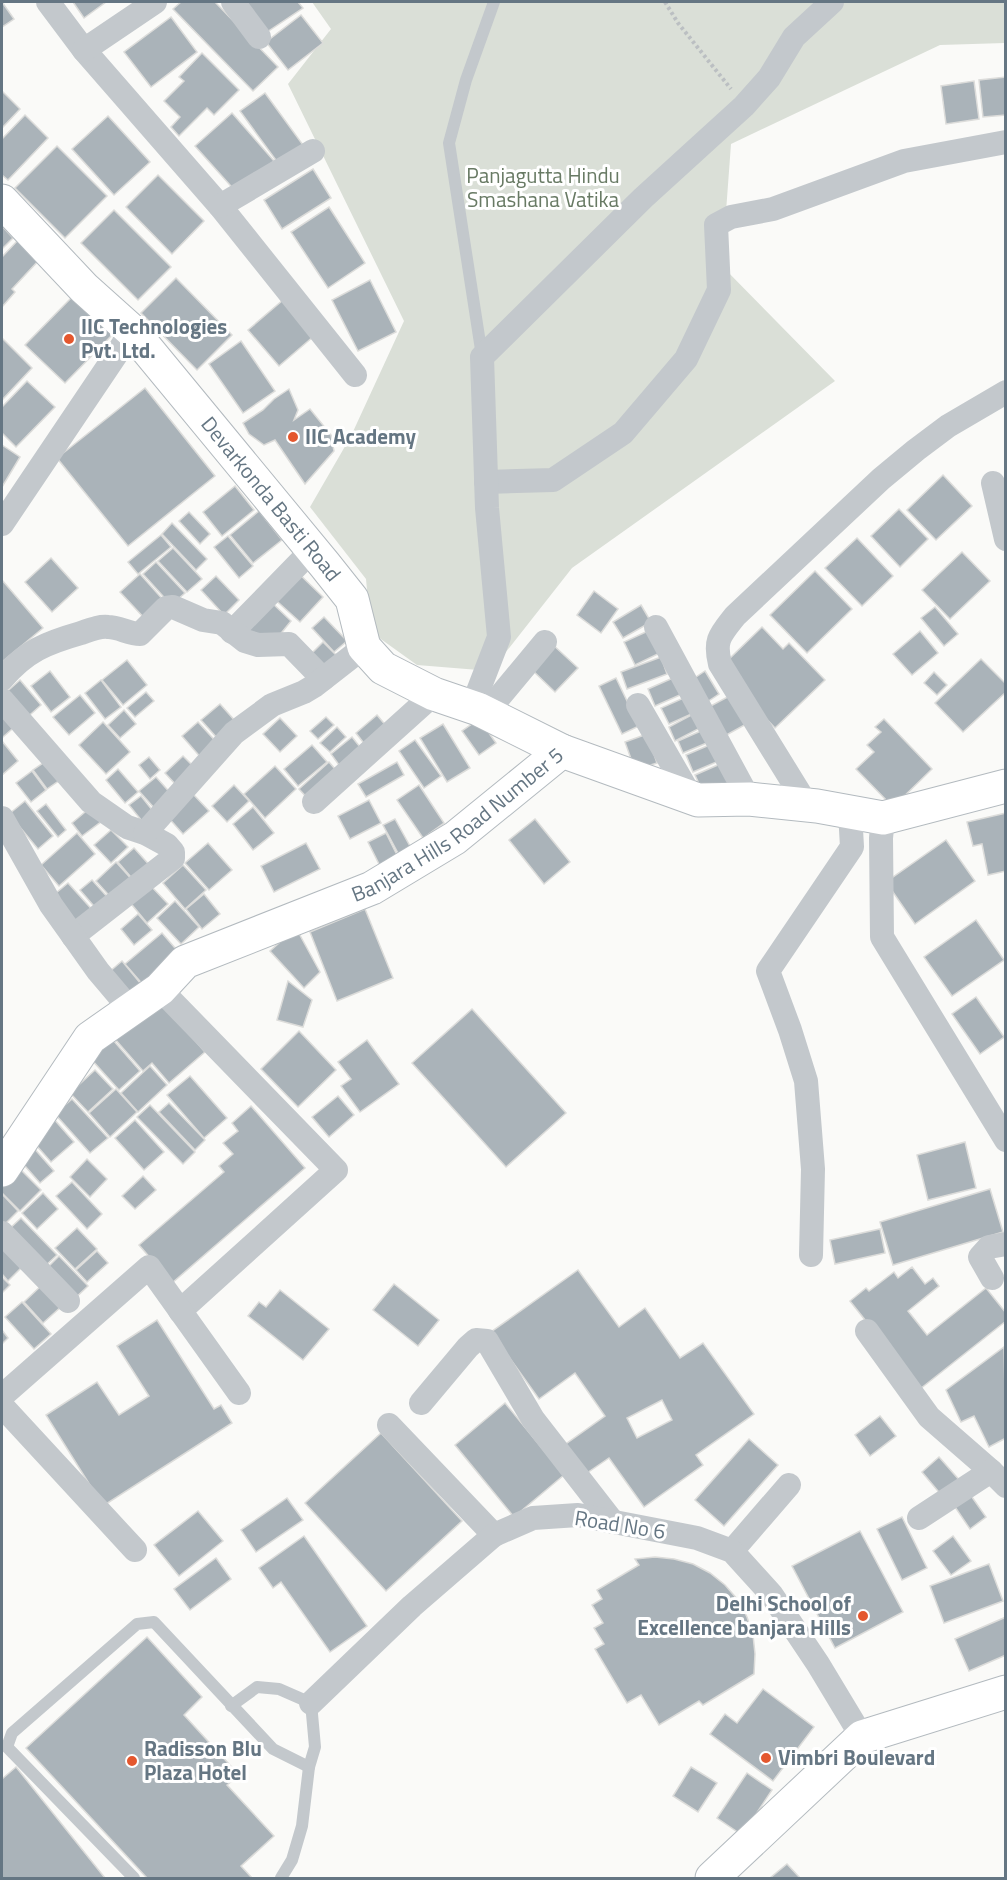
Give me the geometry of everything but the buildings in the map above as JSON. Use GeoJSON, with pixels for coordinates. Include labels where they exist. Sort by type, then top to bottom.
{"type":"FeatureCollection","features":[{"type":"Feature","properties":{"kind":"street"},"geometry":{"type":"LineString","coordinates":[[48,2],[84,50],[220,206],[356,375]]}},
{"type":"Feature","properties":{"kind":"street"},"geometry":{"type":"LineString","coordinates":[[84,50],[155,2]]}},
{"type":"Feature","properties":{"kind":"street"},"geometry":{"type":"LineString","coordinates":[[233,2],[260,38]]}},
{"type":"Feature","properties":{"kind":"street"},"geometry":{"type":"LineString","coordinates":[[479,710],[499,637],[486,482],[482,357],[643,198],[744,106],[769,78],[794,37],[832,2]]}},
{"type":"Feature","properties":{"kind":"street"},"geometry":{"type":"LineString","coordinates":[[486,482],[553,480],[622,433],[686,359],[719,290],[716,225],[731,217],[773,208],[904,161],[1005,142]]}},
{"type":"Feature","properties":{"kind":"street"},"geometry":{"type":"LineString","coordinates":[[220,206],[313,151]]}},
{"type":"Feature","properties":{"kind":"street","name":"Devarkonda Basti Road"},"geometry":{"type":"LineString","coordinates":[[2,201],[84,288],[132,331],[352,599],[364,647],[383,668],[434,694],[479,710],[562,750]]}},
{"type":"Feature","properties":{"kind":"street"},"geometry":{"type":"LineString","coordinates":[[2,524],[132,331]]}},
{"type":"Feature","properties":{"kind":"street"},"geometry":{"type":"LineString","coordinates":[[812,806],[720,664],[716,649],[721,633],[735,616],[899,465],[948,426],[1005,392]]}},
{"type":"Feature","properties":{"kind":"street"},"geometry":{"type":"LineString","coordinates":[[993,483],[1005,539]]}},
{"type":"Feature","properties":{"kind":"street"},"geometry":{"type":"LineString","coordinates":[[232,632],[312,550]]}},
{"type":"Feature","properties":{"kind":"street"},"geometry":{"type":"LineString","coordinates":[[2,679],[24,657],[51,642],[110,627],[132,634],[140,634],[166,608],[173,607],[203,620],[222,623],[245,640],[258,645],[289,644],[323,679]]}},
{"type":"Feature","properties":{"kind":"street"},"geometry":{"type":"LineString","coordinates":[[656,627],[749,799]]}},
{"type":"Feature","properties":{"kind":"street"},"geometry":{"type":"LineString","coordinates":[[479,710],[545,642]]}},
{"type":"Feature","properties":{"kind":"street"},"geometry":{"type":"LineString","coordinates":[[145,833],[234,733],[272,705],[304,692],[364,647]]}},
{"type":"Feature","properties":{"kind":"street"},"geometry":{"type":"LineString","coordinates":[[314,802],[434,694]]}},
{"type":"Feature","properties":{"kind":"street"},"geometry":{"type":"LineString","coordinates":[[2,700],[91,802],[127,827],[167,844],[173,852],[173,858],[74,936]]}},
{"type":"Feature","properties":{"kind":"street"},"geometry":{"type":"LineString","coordinates":[[638,705],[691,797]]}},
{"type":"Feature","properties":{"kind":"street","name":"Banjara Hills Road Number 5"},"geometry":{"type":"LineString","coordinates":[[2,1170],[90,1038],[160,989],[185,962],[372,888],[455,838],[562,750],[698,800],[749,799],[812,806],[883,819],[1005,786]]}},
{"type":"Feature","properties":{"kind":"street"},"geometry":{"type":"LineString","coordinates":[[811,1255],[813,1169],[806,1081],[768,971],[852,847],[850,812]]}},
{"type":"Feature","properties":{"kind":"street"},"geometry":{"type":"LineString","coordinates":[[2,818],[51,905],[98,971],[131,1010]]}},
{"type":"Feature","properties":{"kind":"street"},"geometry":{"type":"LineString","coordinates":[[883,819],[880,838],[882,937],[1005,1140]]}},
{"type":"Feature","properties":{"kind":"street"},"geometry":{"type":"LineString","coordinates":[[160,989],[336,1170],[180,1311]]}},
{"type":"Feature","properties":{"kind":"street"},"geometry":{"type":"LineString","coordinates":[[2,1233],[68,1301]]}},
{"type":"Feature","properties":{"kind":"street"},"geometry":{"type":"LineString","coordinates":[[992,1278],[980,1257],[989,1247],[1005,1244]]}},
{"type":"Feature","properties":{"kind":"street"},"geometry":{"type":"LineString","coordinates":[[2,1396],[149,1267],[239,1393]]}},
{"type":"Feature","properties":{"kind":"street"},"geometry":{"type":"LineString","coordinates":[[867,1331],[929,1417],[998,1479],[919,1518]]}},
{"type":"Feature","properties":{"kind":"street"},"geometry":{"type":"LineString","coordinates":[[421,1403],[468,1347],[476,1340],[487,1341],[533,1419],[613,1522]]}},
{"type":"Feature","properties":{"kind":"street"},"geometry":{"type":"LineString","coordinates":[[2,1406],[135,1550]]}},
{"type":"Feature","properties":{"kind":"street"},"geometry":{"type":"LineString","coordinates":[[389,1425],[494,1534]]}},
{"type":"Feature","properties":{"kind":"street"},"geometry":{"type":"LineString","coordinates":[[732,1551],[789,1485]]}},
{"type":"Feature","properties":{"kind":"street","name":"Road No 6"},"geometry":{"type":"LineString","coordinates":[[311,1703],[412,1606],[494,1534],[533,1518],[578,1515],[697,1538],[732,1551],[771,1594],[818,1664],[862,1737]]}},
{"type":"Feature","properties":{"kind":"street"},"geometry":{"type":"LineString","coordinates":[[712,1878],[862,1737],[1005,1692]]}},
{"type":"Feature","properties":{"kind":"lane"},"geometry":{"type":"LineString","coordinates":[[482,357],[449,143],[466,80],[494,2]]}},
{"type":"Feature","properties":{"kind":"lane"},"geometry":{"type":"LineString","coordinates":[[134,1878],[7,1747],[12,1733],[137,1624],[153,1622],[273,1749],[309,1767]]}},
{"type":"Feature","properties":{"kind":"lane"},"geometry":{"type":"LineString","coordinates":[[231,1706],[257,1687],[279,1689],[311,1703],[315,1747],[309,1767],[302,1826],[292,1860],[281,1878]]}},
{"type":"Feature","properties":{"kind":"path"},"geometry":{"type":"LineString","coordinates":[[665,2],[678,23],[744,106]]}},
{"type":"Feature","properties":{"kind":"green space","name":"Panjagutta Hindu Smashana Vatika"},"geometry":{"type":"Polygon","coordinates":[[[312,2],[1005,2],[1005,43],[940,45],[731,144],[722,266],[835,381],[572,568],[491,671],[417,665],[371,632],[366,579],[310,507],[351,436],[404,321],[288,84],[331,29],[312,2]]]}},
{"type":"Feature","properties":{"kind":"place","name":"IIC Technologies Pvt. Ltd."},"geometry":{"type":"Point","coordinates":[69,339]}},
{"type":"Feature","properties":{"kind":"place","name":"IIC Academy"},"geometry":{"type":"Point","coordinates":[293,437]}},
{"type":"Feature","properties":{"kind":"place","name":"Delhi School of Excellence banjara Hills"},"geometry":{"type":"Point","coordinates":[863,1616]}},
{"type":"Feature","properties":{"kind":"place","name":"Vimbri Boulevard"},"geometry":{"type":"Point","coordinates":[766,1758]}},
{"type":"Feature","properties":{"kind":"place","name":"Radisson Blu Plaza Hotel"},"geometry":{"type":"Point","coordinates":[132,1761]}}]}
